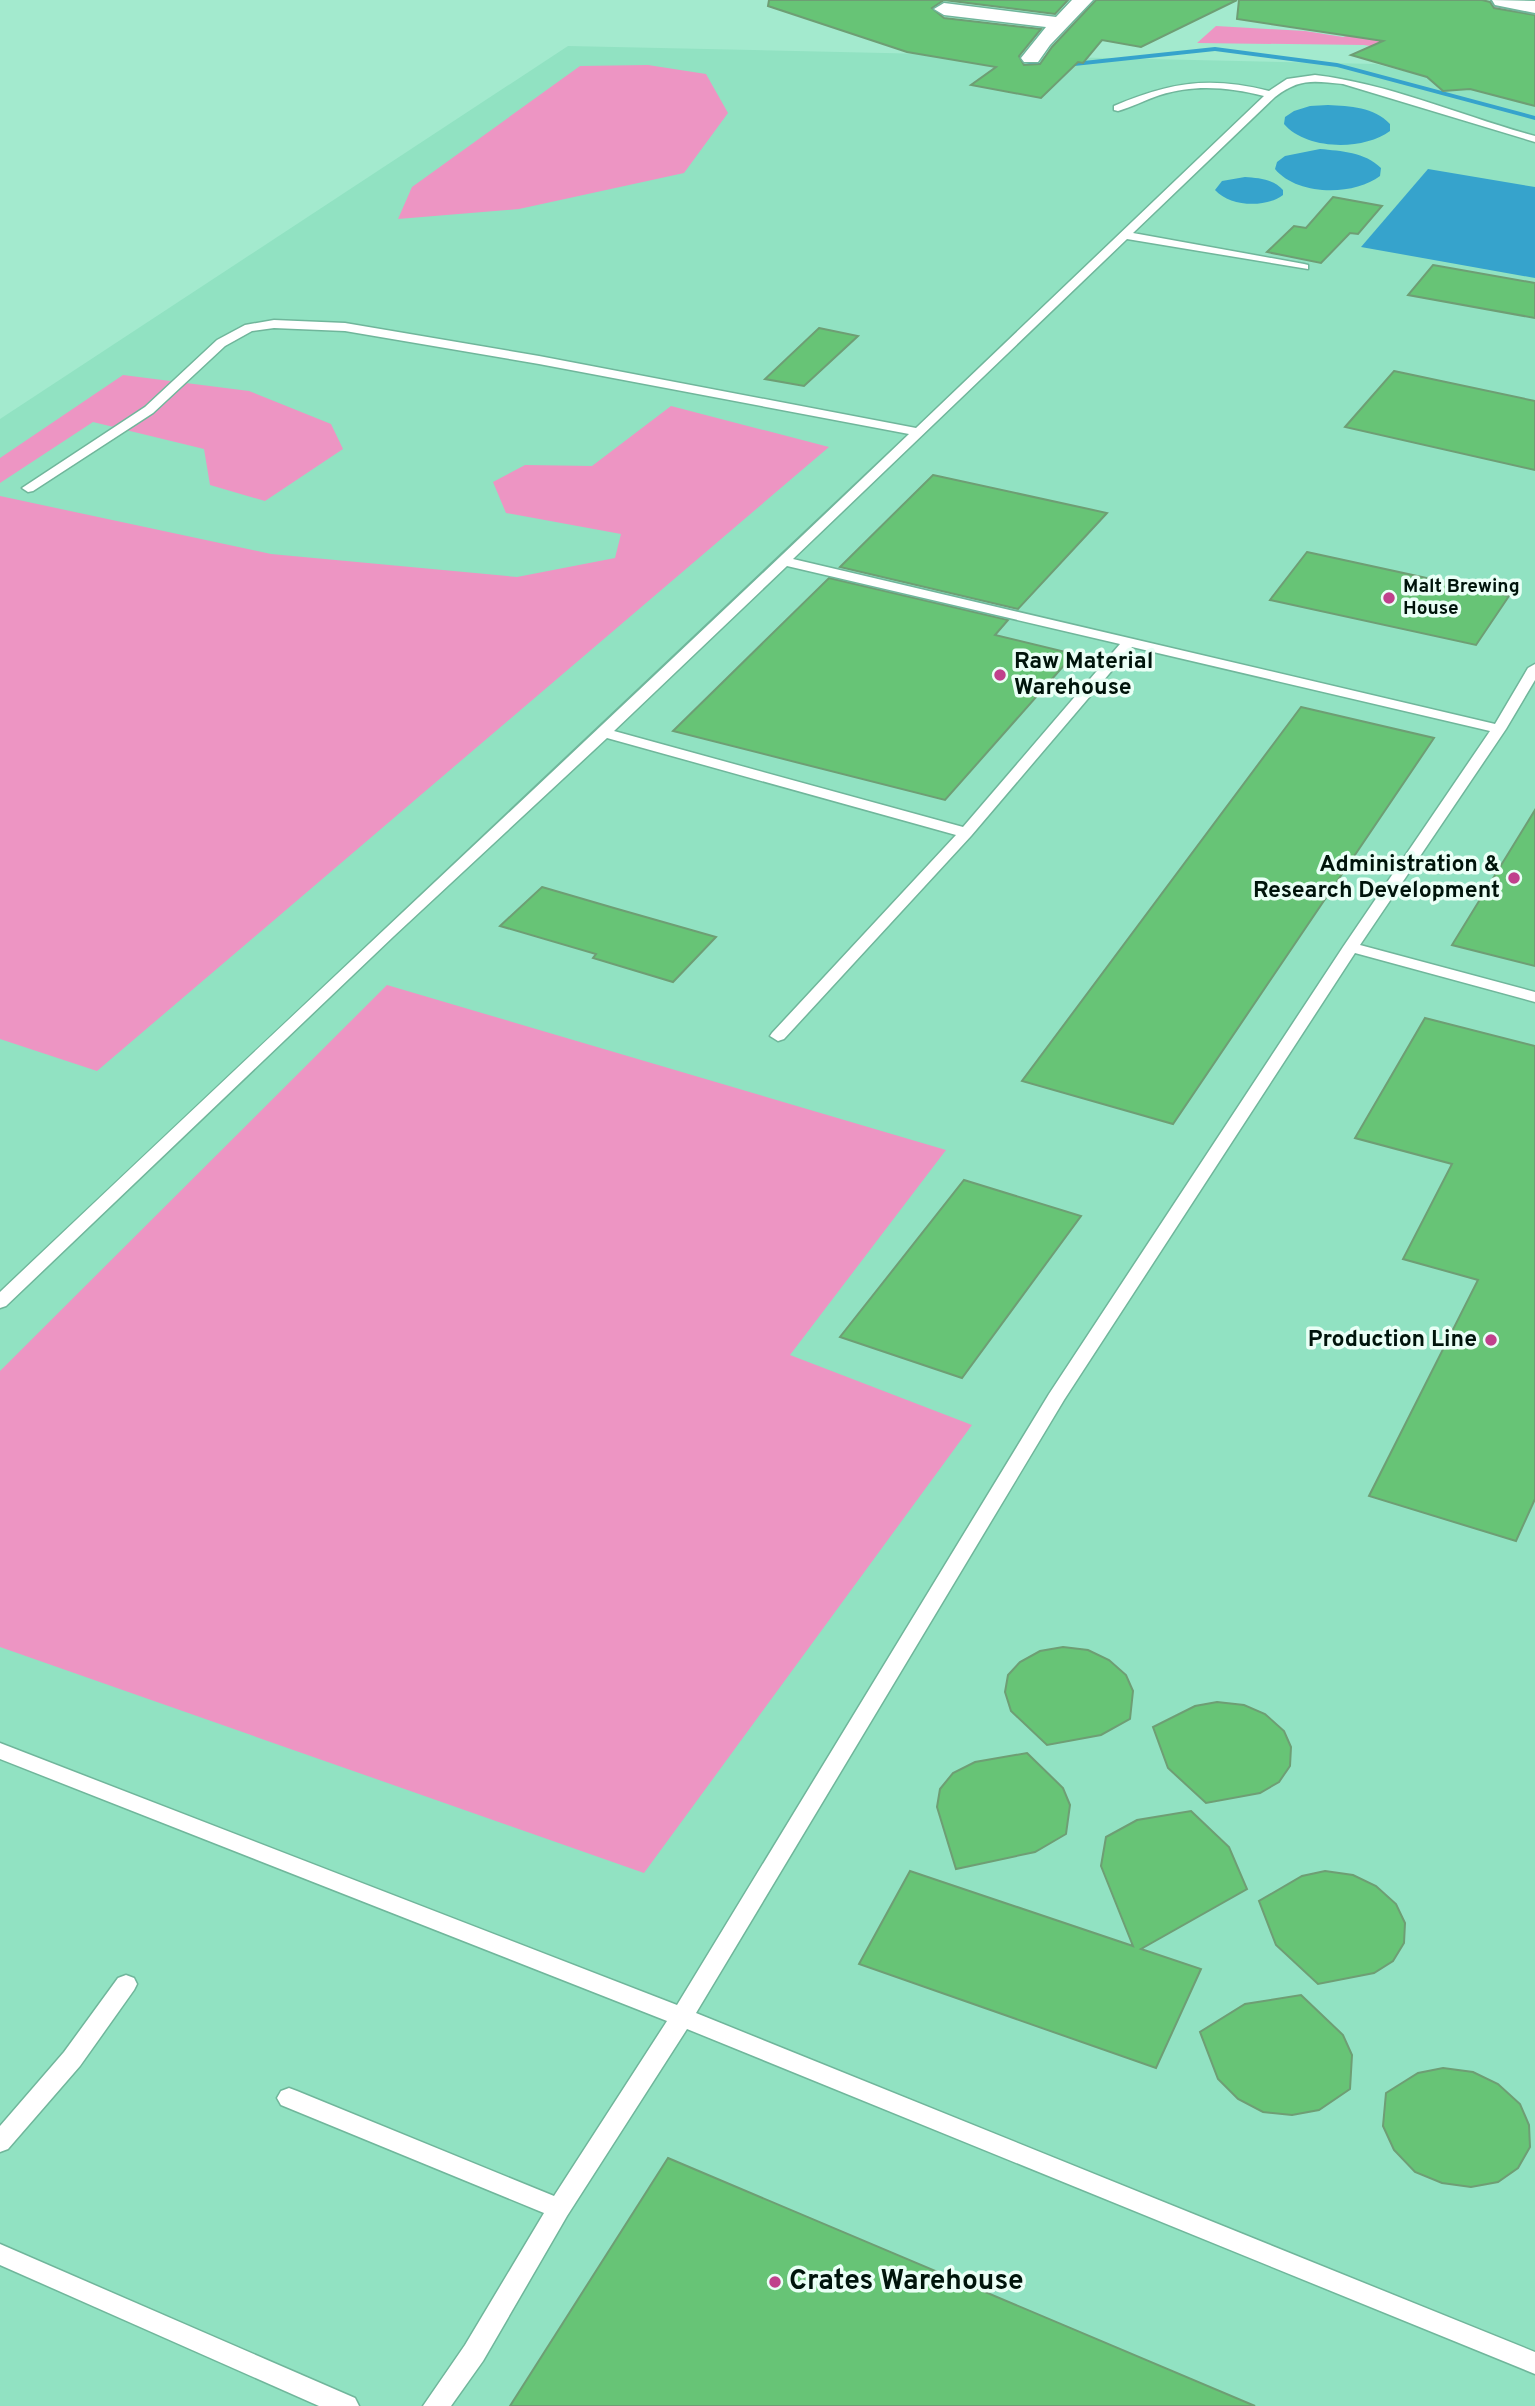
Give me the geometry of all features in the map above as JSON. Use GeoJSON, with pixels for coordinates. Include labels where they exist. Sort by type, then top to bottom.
{"type":"FeatureCollection","features":[{"type":"Feature","properties":{"kind":"street"},"geometry":{"type":"LineString","coordinates":[[1503,0],[1535,7]]}},
{"type":"Feature","properties":{"kind":"street"},"geometry":{"type":"LineString","coordinates":[[1054,2],[1081,2]]}},
{"type":"Feature","properties":{"kind":"street"},"geometry":{"type":"LineString","coordinates":[[1031,58],[1043,41],[1081,2]]}},
{"type":"Feature","properties":{"kind":"street"},"geometry":{"type":"LineString","coordinates":[[944,9],[1061,23]]}},
{"type":"Feature","properties":{"kind":"lane"},"geometry":{"type":"LineString","coordinates":[[0,1302],[388,933],[604,733],[1271,94],[1293,80],[1329,80],[1387,93],[1535,139]]}},
{"type":"Feature","properties":{"kind":"lane"},"geometry":{"type":"LineString","coordinates":[[1118,108],[1142,97],[1189,84],[1241,86],[1271,94]]}},
{"type":"Feature","properties":{"kind":"lane"},"geometry":{"type":"LineString","coordinates":[[1124,235],[1304,267]]}},
{"type":"Feature","properties":{"kind":"lane"},"geometry":{"type":"LineString","coordinates":[[28,488],[149,410],[221,343],[249,328],[274,324],[345,327],[917,432]]}},
{"type":"Feature","properties":{"kind":"lane"},"geometry":{"type":"LineString","coordinates":[[784,561],[1499,729]]}},
{"type":"Feature","properties":{"kind":"lane"},"geometry":{"type":"LineString","coordinates":[[778,1036],[966,833],[1130,641]]}},
{"type":"Feature","properties":{"kind":"lane"},"geometry":{"type":"LineString","coordinates":[[436,2406],[474,2353],[559,2209],[682,2017],[1056,1398],[1351,947],[1499,729],[1535,668]]}},
{"type":"Feature","properties":{"kind":"lane"},"geometry":{"type":"LineString","coordinates":[[604,733],[966,833]]}},
{"type":"Feature","properties":{"kind":"lane"},"geometry":{"type":"LineString","coordinates":[[1351,947],[1535,997]]}},
{"type":"Feature","properties":{"kind":"lane"},"geometry":{"type":"LineString","coordinates":[[0,1751],[682,2017],[1535,2363]]}},
{"type":"Feature","properties":{"kind":"lane"},"geometry":{"type":"LineString","coordinates":[[0,2142],[72,2059],[126,1984]]}},
{"type":"Feature","properties":{"kind":"lane"},"geometry":{"type":"LineString","coordinates":[[289,2098],[559,2209]]}},
{"type":"Feature","properties":{"kind":"lane"},"geometry":{"type":"LineString","coordinates":[[0,2255],[346,2406]]}},
{"type":"Feature","properties":{"kind":"shaded area"},"geometry":{"type":"Polygon","coordinates":[[[1492,0],[1535,7],[1535,21],[1405,51],[1364,45],[1197,43],[1216,26],[1305,31],[1343,37],[1373,27],[1464,15],[1492,0]]]}},
{"type":"Feature","properties":{"kind":"shaded area"},"geometry":{"type":"Polygon","coordinates":[[[568,46],[1376,64],[1535,104],[1535,2406],[0,2406],[0,419],[568,46]]]}},
{"type":"Feature","properties":{"kind":"shaded area"},"geometry":{"type":"Polygon","coordinates":[[[648,65],[706,74],[728,113],[684,173],[519,209],[398,219],[412,187],[580,66],[648,65]]]}},
{"type":"Feature","properties":{"kind":"shaded area"},"geometry":{"type":"Polygon","coordinates":[[[123,375],[249,391],[331,424],[343,449],[265,501],[210,485],[204,449],[93,422],[0,483],[0,458],[123,375]]]}},
{"type":"Feature","properties":{"kind":"shaded area"},"geometry":{"type":"Polygon","coordinates":[[[671,406],[829,447],[97,1071],[0,1039],[0,496],[271,554],[517,577],[615,558],[621,534],[506,513],[493,482],[525,465],[592,466],[671,406]]]}},
{"type":"Feature","properties":{"kind":"shaded area"},"geometry":{"type":"Polygon","coordinates":[[[387,985],[946,1150],[790,1355],[972,1425],[644,1873],[0,1647],[0,1371],[387,985]]]}},
{"type":"Feature","properties":{"kind":"water"},"geometry":{"type":"Polygon","coordinates":[[[1310,106],[1353,107],[1377,114],[1390,124],[1390,131],[1365,142],[1335,145],[1306,139],[1284,124],[1285,117],[1294,111],[1310,106]]]}},
{"type":"Feature","properties":{"kind":"water"},"geometry":{"type":"Polygon","coordinates":[[[1320,149],[1352,153],[1368,159],[1381,168],[1380,176],[1356,187],[1326,190],[1297,184],[1275,169],[1277,162],[1285,156],[1320,149]]]}},
{"type":"Feature","properties":{"kind":"water"},"geometry":{"type":"Polygon","coordinates":[[[1428,169],[1535,187],[1535,278],[1361,247],[1428,169]]]}},
{"type":"Feature","properties":{"kind":"water"},"geometry":{"type":"Polygon","coordinates":[[[1245,177],[1275,183],[1283,190],[1283,195],[1267,202],[1248,204],[1230,200],[1215,190],[1222,181],[1245,177]]]}},
{"type":"Feature","properties":{"kind":"building"},"geometry":{"type":"Polygon","coordinates":[[[769,0],[944,0],[932,8],[944,18],[1041,29],[1019,56],[1024,65],[1040,64],[1052,47],[1096,0],[1237,0],[1141,47],[1102,40],[1083,63],[1078,62],[1041,98],[971,85],[996,67],[907,52],[768,6],[769,0]]]}},
{"type":"Feature","properties":{"kind":"building"},"geometry":{"type":"Polygon","coordinates":[[[944,0],[1068,0],[1055,14],[944,0]]]}},
{"type":"Feature","properties":{"kind":"building"},"geometry":{"type":"Polygon","coordinates":[[[1239,0],[1482,0],[1490,2],[1494,8],[1535,15],[1535,106],[1470,89],[1443,91],[1427,77],[1351,55],[1383,41],[1237,19],[1239,0]]]}},
{"type":"Feature","properties":{"kind":"building"},"geometry":{"type":"Polygon","coordinates":[[[1333,197],[1382,206],[1358,234],[1350,233],[1321,263],[1267,252],[1294,226],[1306,228],[1333,197]]]}},
{"type":"Feature","properties":{"kind":"building"},"geometry":{"type":"Polygon","coordinates":[[[1433,265],[1535,283],[1535,318],[1408,295],[1433,265]]]}},
{"type":"Feature","properties":{"kind":"building"},"geometry":{"type":"Polygon","coordinates":[[[819,328],[858,336],[804,386],[765,379],[819,328]]]}},
{"type":"Feature","properties":{"kind":"building"},"geometry":{"type":"Polygon","coordinates":[[[1394,371],[1535,401],[1535,470],[1345,427],[1394,371]]]}},
{"type":"Feature","properties":{"kind":"building"},"geometry":{"type":"Polygon","coordinates":[[[933,475],[1107,513],[1018,609],[840,567],[933,475]]]}},
{"type":"Feature","properties":{"kind":"building","name":"Malt Brewing House"},"geometry":{"type":"Polygon","coordinates":[[[1307,552],[1509,596],[1476,645],[1270,600],[1307,552]]]}},
{"type":"Feature","properties":{"kind":"building","name":"Raw Material Warehouse"},"geometry":{"type":"Polygon","coordinates":[[[829,578],[1008,620],[995,635],[1074,654],[945,800],[673,731],[829,578]]]}},
{"type":"Feature","properties":{"kind":"building"},"geometry":{"type":"Polygon","coordinates":[[[1301,707],[1434,738],[1173,1124],[1022,1081],[1301,707]]]}},
{"type":"Feature","properties":{"kind":"building","name":"Administration & Research Development"},"geometry":{"type":"Polygon","coordinates":[[[1535,810],[1535,966],[1452,945],[1535,810]]]}},
{"type":"Feature","properties":{"kind":"building"},"geometry":{"type":"Polygon","coordinates":[[[542,887],[716,937],[673,982],[593,958],[596,954],[500,926],[542,887]]]}},
{"type":"Feature","properties":{"kind":"building","name":"Production Line"},"geometry":{"type":"Polygon","coordinates":[[[1425,1018],[1535,1046],[1535,1499],[1516,1541],[1369,1496],[1478,1280],[1403,1259],[1452,1164],[1355,1138],[1425,1018]]]}},
{"type":"Feature","properties":{"kind":"building"},"geometry":{"type":"Polygon","coordinates":[[[964,1180],[1081,1216],[962,1378],[840,1337],[964,1180]]]}},
{"type":"Feature","properties":{"kind":"building"},"geometry":{"type":"Polygon","coordinates":[[[1063,1647],[1088,1650],[1109,1660],[1126,1675],[1133,1691],[1130,1719],[1101,1735],[1047,1745],[1011,1711],[1005,1692],[1008,1675],[1020,1662],[1040,1651],[1063,1647]]]}},
{"type":"Feature","properties":{"kind":"building"},"geometry":{"type":"Polygon","coordinates":[[[1217,1702],[1244,1705],[1265,1714],[1284,1731],[1291,1747],[1290,1766],[1279,1782],[1260,1793],[1206,1803],[1168,1768],[1153,1727],[1195,1706],[1217,1702]]]}},
{"type":"Feature","properties":{"kind":"building"},"geometry":{"type":"Polygon","coordinates":[[[1027,1753],[1063,1788],[1070,1805],[1066,1834],[1035,1852],[956,1869],[937,1807],[940,1789],[953,1773],[975,1762],[1027,1753]]]}},
{"type":"Feature","properties":{"kind":"building"},"geometry":{"type":"Polygon","coordinates":[[[1191,1811],[1229,1847],[1247,1889],[1141,1949],[1201,1969],[1156,2068],[859,1964],[910,1871],[1133,1946],[1101,1866],[1106,1837],[1137,1820],[1191,1811]]]}},
{"type":"Feature","properties":{"kind":"building"},"geometry":{"type":"Polygon","coordinates":[[[1325,1871],[1353,1875],[1376,1886],[1396,1904],[1405,1923],[1404,1943],[1393,1961],[1374,1973],[1318,1984],[1276,1945],[1259,1901],[1302,1876],[1325,1871]]]}},
{"type":"Feature","properties":{"kind":"building"},"geometry":{"type":"Polygon","coordinates":[[[1301,1995],[1343,2035],[1352,2055],[1350,2089],[1319,2110],[1292,2115],[1263,2112],[1238,2099],[1218,2079],[1200,2032],[1245,2004],[1301,1995]]]}},
{"type":"Feature","properties":{"kind":"building"},"geometry":{"type":"Polygon","coordinates":[[[1443,2068],[1473,2072],[1498,2084],[1520,2104],[1529,2125],[1530,2147],[1518,2168],[1498,2182],[1471,2187],[1442,2183],[1415,2172],[1394,2150],[1383,2126],[1386,2093],[1418,2073],[1443,2068]]]}},
{"type":"Feature","properties":{"kind":"building","name":"Crates Warehouse"},"geometry":{"type":"Polygon","coordinates":[[[668,2158],[1255,2406],[510,2406],[668,2158]]]}},
{"type":"Feature","properties":{"kind":"waterway"},"geometry":{"type":"LineString","coordinates":[[1007,56],[1046,67],[1215,49],[1337,65],[1535,118]]}},
{"type":"Feature","properties":{"kind":"place","name":"Malt Brewing House"},"geometry":{"type":"Point","coordinates":[1389,598]}},
{"type":"Feature","properties":{"kind":"place","name":"Raw Material Warehouse"},"geometry":{"type":"Point","coordinates":[1000,675]}},
{"type":"Feature","properties":{"kind":"place","name":"Administration & Research Development"},"geometry":{"type":"Point","coordinates":[1514,878]}},
{"type":"Feature","properties":{"kind":"place","name":"Production Line"},"geometry":{"type":"Point","coordinates":[1491,1340]}},
{"type":"Feature","properties":{"kind":"place","name":"Crates Warehouse"},"geometry":{"type":"Point","coordinates":[775,2282]}}]}
